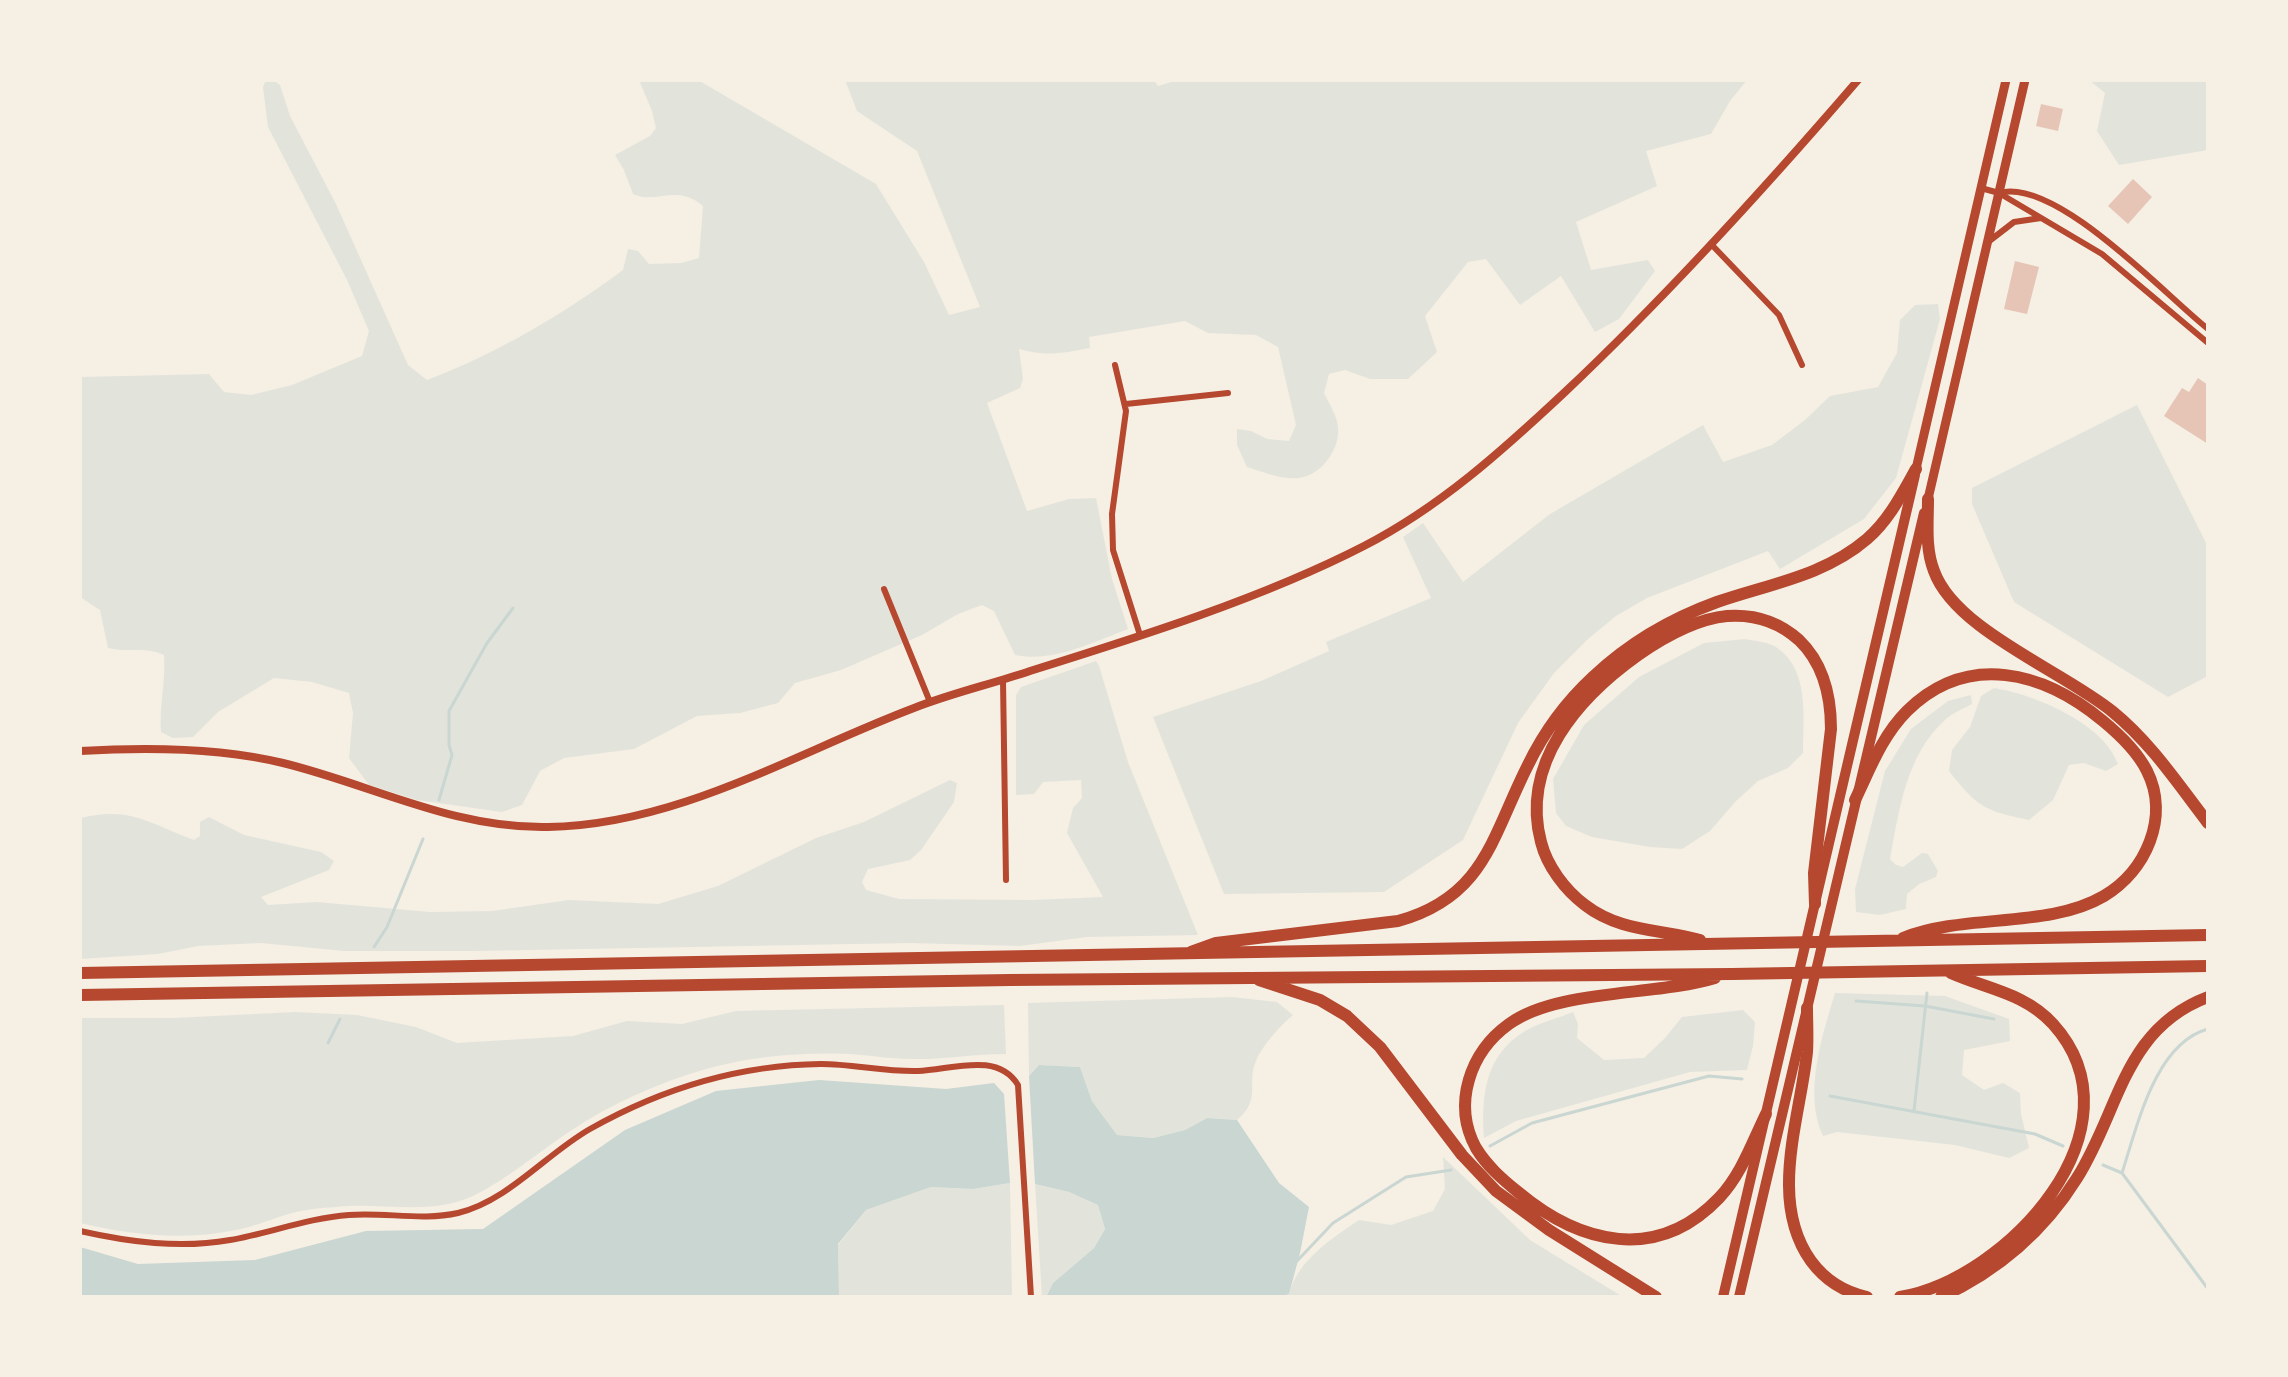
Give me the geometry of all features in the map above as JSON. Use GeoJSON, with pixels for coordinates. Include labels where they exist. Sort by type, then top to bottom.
{"type":"FeatureCollection","features":[{"type":"Feature","properties":{"kind":"highway"},"geometry":{"type":"LineString","coordinates":[[1180,955],[1216,943],[1398,921],[1421,914],[1456,894],[1478,869],[1538,746],[1562,711],[1591,679],[1637,641],[1675,619],[1717,602],[1816,571],[1838,560],[1868,538],[1886,518],[1916,469]]}},
{"type":"Feature","properties":{"kind":"highway"},"geometry":{"type":"LineString","coordinates":[[1928,499],[1929,554],[1938,581],[1957,608],[2115,714],[2151,749],[2208,823]]}},
{"type":"Feature","properties":{"kind":"highway"},"geometry":{"type":"LineString","coordinates":[[1715,944],[1675,933],[1641,931],[1621,925],[1586,906],[1554,871],[1543,850],[1537,822],[1537,790],[1545,762],[1557,738],[1577,711],[1619,669],[1662,640],[1691,626],[1727,616],[1767,620],[1796,637],[1821,672],[1829,698],[1831,729],[1814,873],[1815,904]]}},
{"type":"Feature","properties":{"kind":"highway"},"geometry":{"type":"LineString","coordinates":[[1855,800],[1885,738],[1906,712],[1948,683],[1987,674],[2019,676],[2043,683],[2086,708],[2135,751],[2154,790],[2156,814],[2146,851],[2129,876],[2104,896],[2063,911],[1926,929],[1898,941]]}},
{"type":"Feature","properties":{"kind":"highway"},"geometry":{"type":"LineString","coordinates":[[80,973],[2208,935]]}},
{"type":"Feature","properties":{"kind":"highway"},"geometry":{"type":"LineString","coordinates":[[80,995],[2208,966]]}},
{"type":"Feature","properties":{"kind":"highway"},"geometry":{"type":"LineString","coordinates":[[1900,1297],[1918,1293],[1964,1271],[2018,1230],[2049,1196],[2068,1168],[2084,1121],[2084,1091],[2077,1063],[2063,1036],[2053,1025],[2020,998],[1944,970]]}},
{"type":"Feature","properties":{"kind":"highway"},"geometry":{"type":"LineString","coordinates":[[1732,974],[1691,986],[1549,1005],[1523,1016],[1496,1035],[1477,1059],[1465,1097],[1467,1120],[1483,1158],[1539,1209],[1572,1228],[1592,1235],[1633,1240],[1676,1229],[1717,1201],[1740,1171],[1766,1114]]}},
{"type":"Feature","properties":{"kind":"highway"},"geometry":{"type":"LineString","coordinates":[[1253,978],[1320,1000],[1347,1016],[1380,1047],[1462,1155],[1496,1191],[1532,1218],[1656,1297]]}},
{"type":"Feature","properties":{"kind":"highway"},"geometry":{"type":"LineString","coordinates":[[1941,1297],[1990,1270],[2047,1219],[2084,1166],[2147,1039],[2173,1014],[2208,997]]}},
{"type":"Feature","properties":{"kind":"highway"},"geometry":{"type":"LineString","coordinates":[[1807,1008],[1807,1049],[1789,1183],[1792,1220],[1803,1248],[1822,1274],[1840,1287],[1867,1297]]}},
{"type":"Feature","properties":{"kind":"main road"},"geometry":{"type":"LineString","coordinates":[[1723,1297],[2006,80]]}},
{"type":"Feature","properties":{"kind":"main road"},"geometry":{"type":"LineString","coordinates":[[1739,1297],[2025,80]]}},
{"type":"Feature","properties":{"kind":"street"},"geometry":{"type":"LineString","coordinates":[[80,751],[181,750],[253,757],[302,768],[459,818],[513,826],[569,826],[624,819],[669,807],[930,702],[1140,635],[1312,571],[1387,534],[1440,500],[1513,441],[1601,358],[1711,244],[1858,80]]}},
{"type":"Feature","properties":{"kind":"street"},"geometry":{"type":"LineString","coordinates":[[1981,188],[1999,193],[2102,254],[2208,343]]}},
{"type":"Feature","properties":{"kind":"street"},"geometry":{"type":"LineString","coordinates":[[1999,193],[2024,192],[2089,226],[2208,329]]}},
{"type":"Feature","properties":{"kind":"street"},"geometry":{"type":"LineString","coordinates":[[1988,242],[2014,222],[2041,218]]}},
{"type":"Feature","properties":{"kind":"street"},"geometry":{"type":"LineString","coordinates":[[1711,244],[1779,315],[1802,365]]}},
{"type":"Feature","properties":{"kind":"street"},"geometry":{"type":"LineString","coordinates":[[1115,365],[1126,404],[1112,514],[1112,542],[1117,568],[1140,635]]}},
{"type":"Feature","properties":{"kind":"street"},"geometry":{"type":"LineString","coordinates":[[1126,404],[1228,393]]}},
{"type":"Feature","properties":{"kind":"street"},"geometry":{"type":"LineString","coordinates":[[884,589],[930,702]]}},
{"type":"Feature","properties":{"kind":"street"},"geometry":{"type":"LineString","coordinates":[[1003,680],[1006,880]]}},
{"type":"Feature","properties":{"kind":"street"},"geometry":{"type":"LineString","coordinates":[[80,1231],[124,1241],[189,1245],[227,1241],[322,1218],[457,1213],[493,1197],[562,1146],[623,1112],[703,1081],[762,1069],[824,1064],[916,1071],[991,1065],[1011,1073],[1018,1085],[1031,1297]]}},
{"type":"Feature","properties":{"kind":"shaded area"},"geometry":{"type":"Polygon","coordinates":[[[266,80],[280,85],[290,116],[336,204],[408,365],[427,380],[529,332],[577,302],[623,270],[628,249],[638,251],[649,264],[681,263],[699,258],[703,206],[684,196],[642,197],[633,194],[615,155],[650,136],[656,128],[639,80],[698,80],[876,184],[924,262],[949,315],[980,307],[917,151],[857,111],[845,80],[1154,80],[1158,86],[1178,80],[1747,80],[1730,101],[1711,134],[1646,151],[1657,186],[1576,222],[1591,270],[1648,260],[1655,271],[1619,319],[1595,332],[1561,276],[1520,305],[1486,259],[1468,262],[1425,316],[1437,352],[1408,379],[1370,379],[1345,370],[1329,374],[1324,393],[1333,410],[1338,436],[1324,465],[1304,477],[1283,477],[1247,467],[1237,445],[1237,429],[1251,431],[1267,439],[1289,441],[1296,425],[1278,347],[1256,335],[1208,333],[1185,321],[1089,337],[1090,348],[1046,354],[1019,349],[1023,379],[1020,388],[987,403],[1027,511],[1069,499],[1096,498],[1112,579],[1128,629],[1058,654],[1015,655],[994,611],[982,605],[841,670],[795,683],[778,703],[740,713],[697,716],[634,749],[564,758],[540,771],[522,805],[502,812],[417,800],[369,785],[349,758],[353,713],[349,693],[312,682],[274,678],[218,712],[193,737],[173,738],[161,732],[164,655],[108,648],[100,610],[80,597],[80,377],[209,374],[224,392],[251,395],[292,385],[362,356],[369,331],[347,280],[268,127],[263,87],[266,80]]]}},
{"type":"Feature","properties":{"kind":"shaded area"},"geometry":{"type":"Polygon","coordinates":[[[2089,80],[2208,80],[2208,150],[2119,165],[2097,131],[2105,93],[2089,80]]]}},
{"type":"Feature","properties":{"kind":"shaded area"},"geometry":{"type":"Polygon","coordinates":[[[1938,304],[1940,319],[1896,478],[1864,519],[1780,569],[1768,551],[1647,598],[1616,616],[1554,673],[1518,723],[1463,840],[1384,892],[1224,894],[1153,717],[1261,681],[1329,651],[1326,642],[1431,598],[1403,537],[1423,523],[1463,582],[1550,514],[1703,425],[1723,462],[1772,445],[1830,396],[1878,387],[1897,353],[1900,320],[1915,305],[1938,304]]]}},
{"type":"Feature","properties":{"kind":"shaded area"},"geometry":{"type":"Polygon","coordinates":[[[2137,405],[2208,547],[2208,676],[2168,697],[2014,602],[1972,504],[1972,488],[2137,405]]]}},
{"type":"Feature","properties":{"kind":"shaded area"},"geometry":{"type":"Polygon","coordinates":[[[1745,639],[1776,647],[1795,668],[1802,695],[1803,753],[1788,768],[1758,781],[1710,831],[1682,849],[1592,837],[1566,826],[1556,813],[1553,779],[1584,725],[1639,677],[1704,643],[1745,639]]]}},
{"type":"Feature","properties":{"kind":"shaded area"},"geometry":{"type":"Polygon","coordinates":[[[1096,661],[1128,762],[1198,935],[1087,937],[1020,946],[910,943],[476,951],[344,951],[261,943],[198,946],[158,954],[80,959],[80,818],[113,814],[139,818],[194,840],[200,836],[200,822],[209,817],[244,835],[321,852],[334,861],[329,870],[261,897],[268,905],[317,902],[430,912],[492,911],[569,900],[658,904],[718,886],[816,838],[864,822],[950,780],[957,783],[954,802],[921,850],[910,860],[868,869],[862,882],[866,890],[899,899],[1103,897],[1067,833],[1073,808],[1082,798],[1081,780],[1043,782],[1034,794],[1016,795],[1016,695],[1021,687],[1096,661]]]}},
{"type":"Feature","properties":{"kind":"shaded area"},"geometry":{"type":"Polygon","coordinates":[[[1994,688],[2047,704],[2083,724],[2110,749],[2118,764],[2106,771],[2084,763],[2069,765],[2053,800],[2029,820],[1983,806],[1967,793],[1949,771],[1952,750],[1970,727],[1981,696],[1994,688]]]}},
{"type":"Feature","properties":{"kind":"shaded area"},"geometry":{"type":"Polygon","coordinates":[[[1971,695],[1972,704],[1945,720],[1921,750],[1906,785],[1897,822],[1890,859],[1903,867],[1922,853],[1928,854],[1938,871],[1936,877],[1919,884],[1907,894],[1906,909],[1880,915],[1856,912],[1855,889],[1885,771],[1911,729],[1948,701],[1971,695]]]}},
{"type":"Feature","properties":{"kind":"shaded area"},"geometry":{"type":"Polygon","coordinates":[[[1835,993],[1945,996],[2009,1019],[2010,1041],[1964,1050],[1962,1075],[1984,1090],[2003,1083],[2020,1093],[2021,1114],[2029,1148],[2009,1158],[1955,1145],[1837,1132],[1823,1136],[1817,1120],[1815,1084],[1820,1046],[1835,993]]]}},
{"type":"Feature","properties":{"kind":"shaded area"},"geometry":{"type":"Polygon","coordinates":[[[1232,997],[1277,1002],[1293,1015],[1272,1036],[1259,1055],[1253,1069],[1249,1105],[1237,1120],[1207,1118],[1185,1130],[1153,1138],[1117,1135],[1092,1101],[1080,1067],[1039,1065],[1029,1076],[1028,1003],[1232,997]]]}},
{"type":"Feature","properties":{"kind":"shaded area"},"geometry":{"type":"Polygon","coordinates":[[[1004,1005],[1006,1054],[922,1059],[795,1054],[706,1069],[652,1088],[601,1112],[498,1182],[457,1202],[423,1207],[315,1209],[242,1229],[197,1235],[138,1233],[80,1223],[80,1018],[174,1018],[295,1012],[357,1015],[416,1027],[457,1043],[573,1036],[627,1021],[682,1024],[736,1011],[1004,1005]]]}},
{"type":"Feature","properties":{"kind":"shaded area"},"geometry":{"type":"Polygon","coordinates":[[[1743,1010],[1755,1022],[1747,1070],[1690,1072],[1516,1121],[1484,1138],[1488,1078],[1501,1052],[1530,1028],[1573,1012],[1578,1024],[1577,1038],[1604,1060],[1644,1058],[1682,1017],[1743,1010]]]}},
{"type":"Feature","properties":{"kind":"shaded area"},"geometry":{"type":"Polygon","coordinates":[[[1039,1065],[1080,1067],[1092,1101],[1117,1135],[1153,1138],[1185,1130],[1207,1118],[1237,1120],[1279,1183],[1309,1207],[1289,1294],[1280,1297],[1046,1297],[1053,1283],[1094,1248],[1105,1229],[1098,1205],[1069,1192],[1035,1184],[1029,1076],[1039,1065]]]}},
{"type":"Feature","properties":{"kind":"shaded area"},"geometry":{"type":"Polygon","coordinates":[[[819,1080],[946,1089],[994,1083],[1004,1094],[1010,1183],[973,1189],[931,1187],[866,1210],[838,1244],[839,1297],[80,1297],[80,1247],[138,1264],[255,1260],[366,1231],[483,1229],[625,1130],[716,1091],[819,1080]]]}},
{"type":"Feature","properties":{"kind":"shaded area"},"geometry":{"type":"Polygon","coordinates":[[[1443,1157],[1530,1240],[1623,1297],[1280,1297],[1289,1294],[1300,1271],[1317,1251],[1359,1220],[1391,1225],[1433,1211],[1445,1189],[1443,1157]]]}},
{"type":"Feature","properties":{"kind":"shaded area"},"geometry":{"type":"Polygon","coordinates":[[[1010,1183],[1012,1297],[839,1297],[838,1245],[866,1210],[931,1187],[973,1189],[1010,1183]]]}},
{"type":"Feature","properties":{"kind":"shaded area"},"geometry":{"type":"Polygon","coordinates":[[[1035,1184],[1069,1192],[1098,1205],[1105,1229],[1094,1248],[1053,1283],[1046,1297],[1042,1297],[1035,1184]]]}},
{"type":"Feature","properties":{"kind":"building"},"geometry":{"type":"Polygon","coordinates":[[[2041,104],[2063,109],[2058,131],[2036,126],[2041,104]]]}},
{"type":"Feature","properties":{"kind":"building"},"geometry":{"type":"Polygon","coordinates":[[[2133,179],[2152,197],[2128,224],[2108,206],[2133,179]]]}},
{"type":"Feature","properties":{"kind":"building"},"geometry":{"type":"Polygon","coordinates":[[[2015,261],[2039,267],[2027,314],[2004,309],[2015,261]]]}},
{"type":"Feature","properties":{"kind":"building"},"geometry":{"type":"Polygon","coordinates":[[[2198,378],[2208,385],[2208,444],[2164,416],[2182,388],[2189,392],[2198,378]]]}},
{"type":"Feature","properties":{"kind":"waterway"},"geometry":{"type":"LineString","coordinates":[[439,800],[452,755],[449,711],[487,643],[513,608]]}},
{"type":"Feature","properties":{"kind":"waterway"},"geometry":{"type":"LineString","coordinates":[[374,947],[387,927],[423,839]]}},
{"type":"Feature","properties":{"kind":"waterway"},"geometry":{"type":"LineString","coordinates":[[1914,1111],[1927,993]]}},
{"type":"Feature","properties":{"kind":"waterway"},"geometry":{"type":"LineString","coordinates":[[1856,1001],[1925,1006],[1994,1019]]}},
{"type":"Feature","properties":{"kind":"waterway"},"geometry":{"type":"LineString","coordinates":[[328,1043],[340,1019]]}},
{"type":"Feature","properties":{"kind":"waterway"},"geometry":{"type":"LineString","coordinates":[[2122,1173],[2142,1111],[2161,1069],[2174,1051],[2190,1037],[2208,1029]]}},
{"type":"Feature","properties":{"kind":"waterway"},"geometry":{"type":"LineString","coordinates":[[1490,1146],[1532,1123],[1709,1076],[1742,1079]]}},
{"type":"Feature","properties":{"kind":"waterway"},"geometry":{"type":"LineString","coordinates":[[1830,1096],[2035,1134],[2063,1146]]}},
{"type":"Feature","properties":{"kind":"waterway"},"geometry":{"type":"LineString","coordinates":[[2103,1165],[2122,1173]]}},
{"type":"Feature","properties":{"kind":"waterway"},"geometry":{"type":"LineString","coordinates":[[1297,1261],[1333,1223],[1406,1177],[1451,1170]]}},
{"type":"Feature","properties":{"kind":"waterway"},"geometry":{"type":"LineString","coordinates":[[2122,1173],[2208,1289]]}}]}
